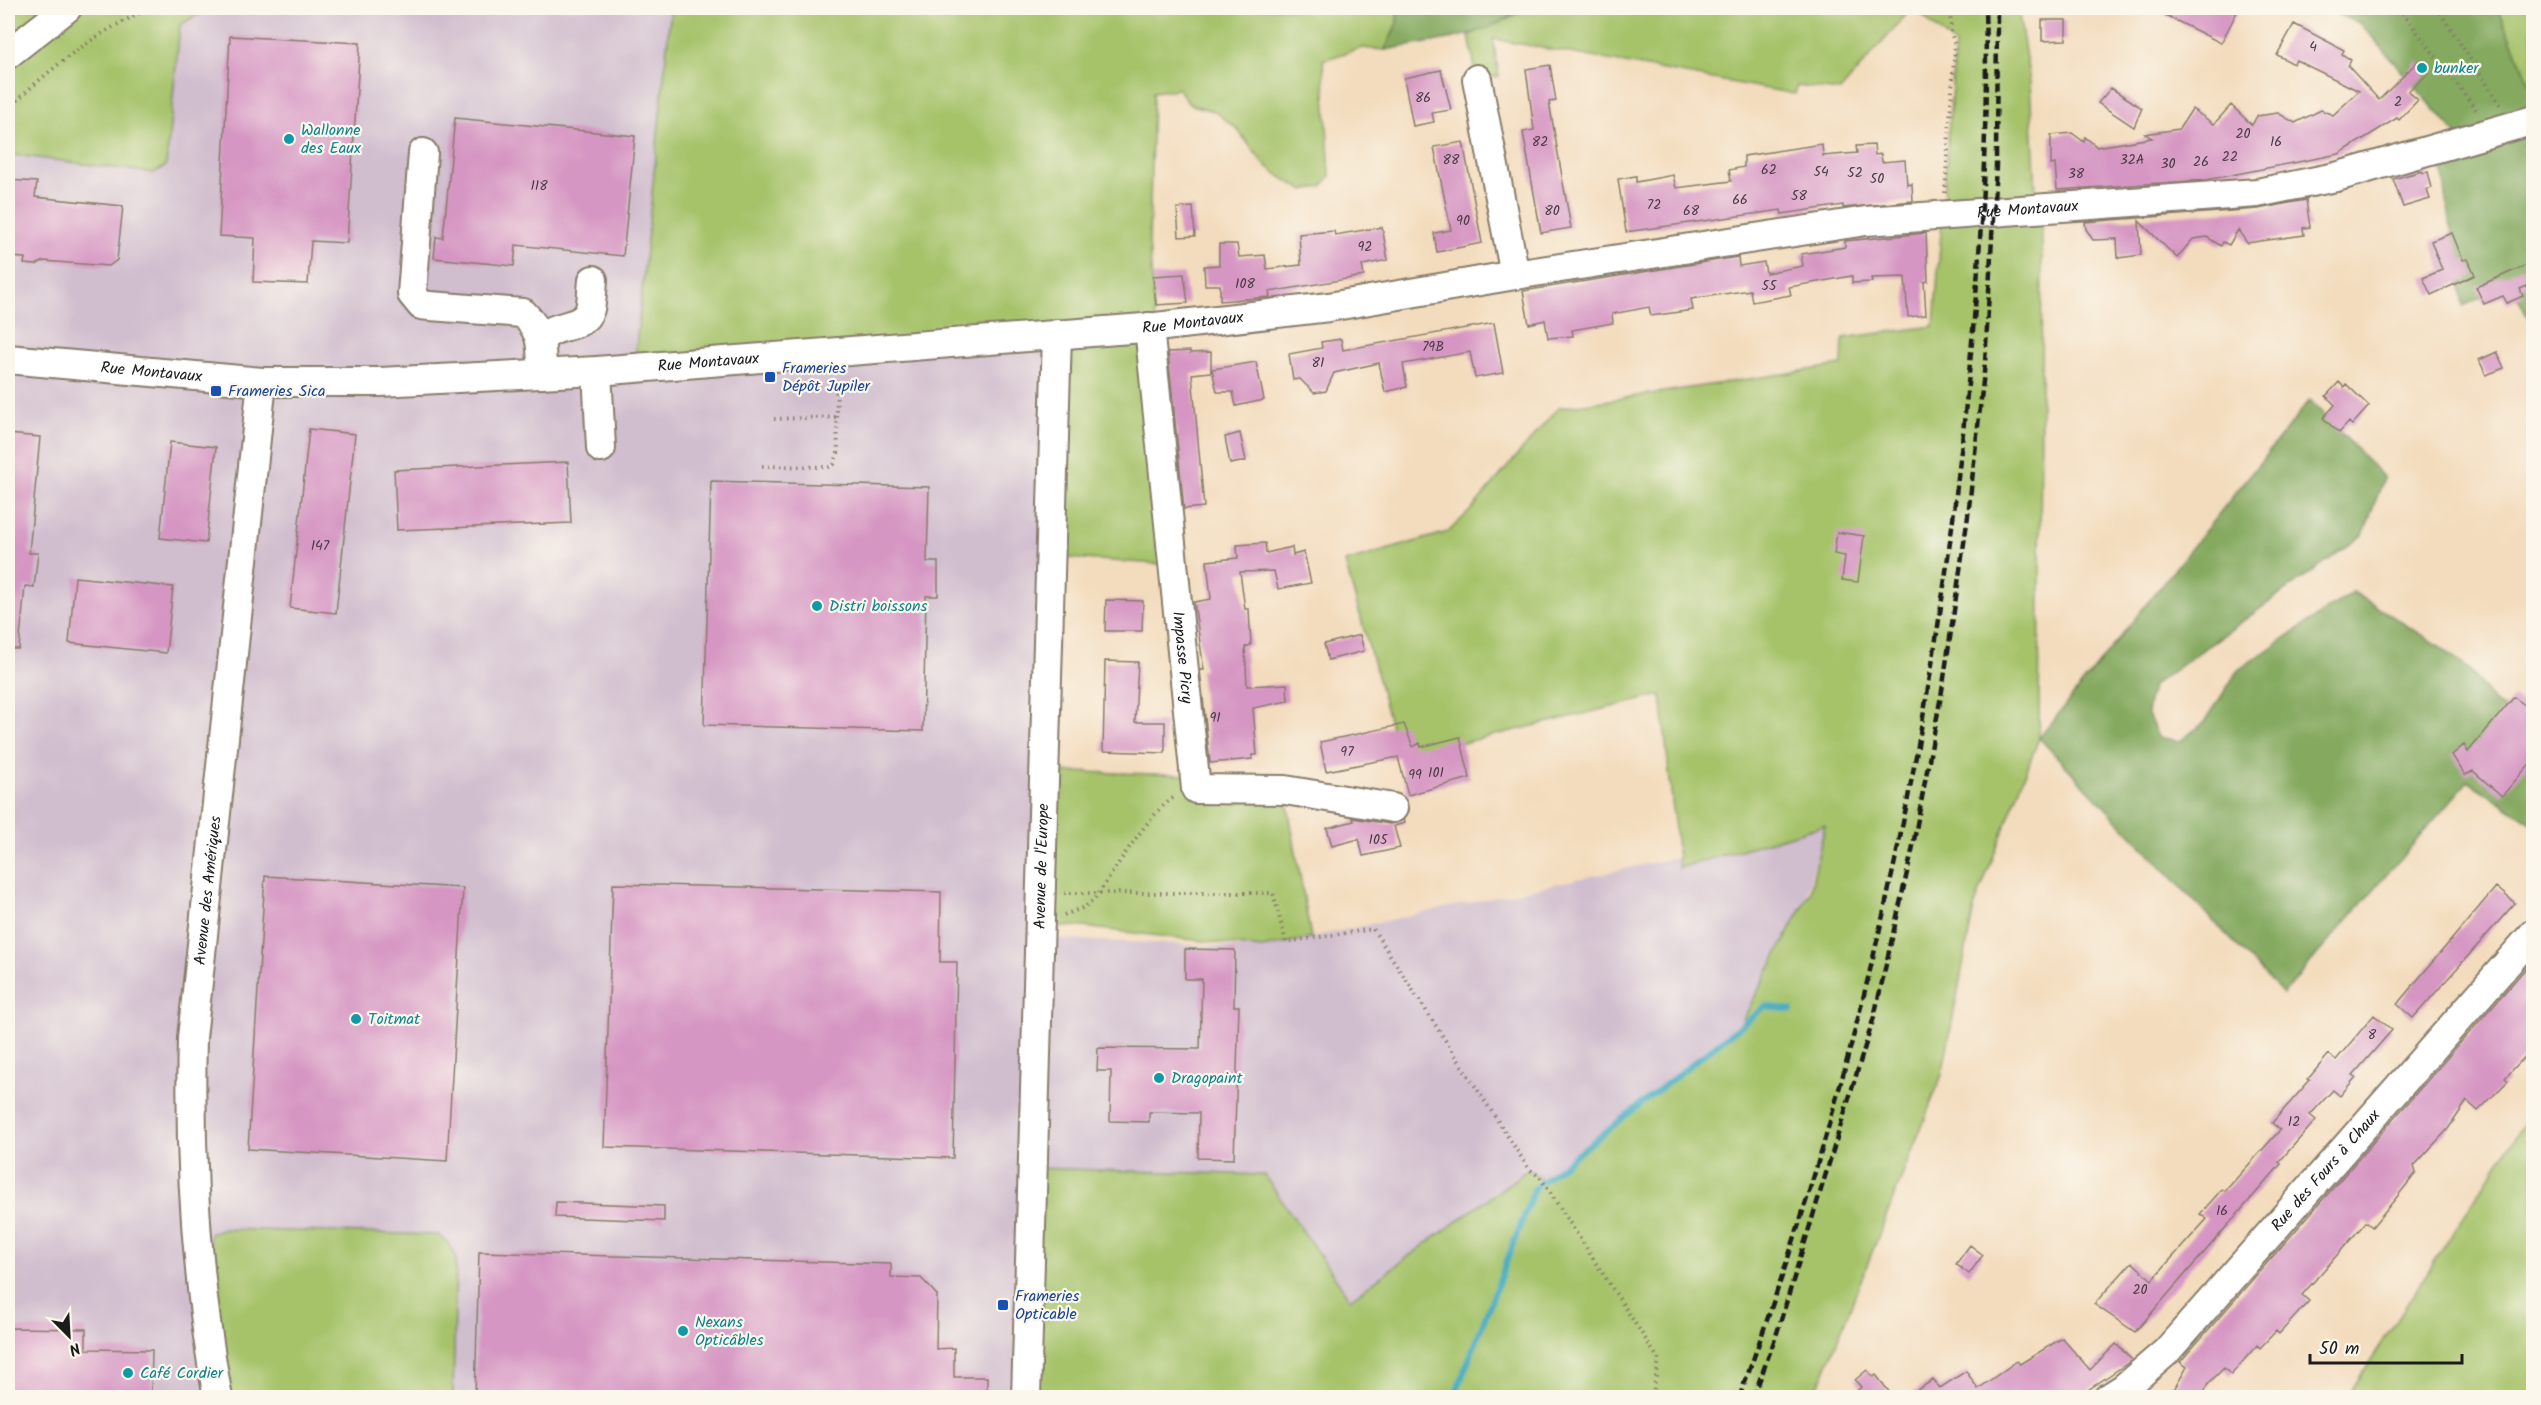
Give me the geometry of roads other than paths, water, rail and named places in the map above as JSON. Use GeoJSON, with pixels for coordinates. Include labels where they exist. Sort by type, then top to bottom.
{"type":"FeatureCollection","features":[{"type":"Feature","properties":{"kind":"street"},"geometry":{"type":"LineString","coordinates":[[8,54],[67,8]]}},
{"type":"Feature","properties":{"kind":"street"},"geometry":{"type":"LineString","coordinates":[[1478,79],[1515,275]]}},
{"type":"Feature","properties":{"kind":"street","name":"Rue Montavaux"},"geometry":{"type":"LineString","coordinates":[[8,359],[262,382],[380,382],[597,371],[1149,327],[1329,307],[1813,228],[1943,215],[2257,193],[2336,177],[2534,120]]}},
{"type":"Feature","properties":{"kind":"street"},"geometry":{"type":"LineString","coordinates":[[423,153],[412,294],[421,305],[523,314],[537,328],[541,342],[542,374]]}},
{"type":"Feature","properties":{"kind":"street"},"geometry":{"type":"LineString","coordinates":[[541,342],[544,334],[550,330],[584,318],[589,310],[593,280]]}},
{"type":"Feature","properties":{"kind":"street","name":"Impasse Picry"},"geometry":{"type":"LineString","coordinates":[[1149,327],[1196,789],[1285,790],[1393,808]]}},
{"type":"Feature","properties":{"kind":"street","name":"Avenue de l'Europe"},"geometry":{"type":"LineString","coordinates":[[1026,1398],[1058,334]]}},
{"type":"Feature","properties":{"kind":"street"},"geometry":{"type":"LineString","coordinates":[[597,371],[601,448]]}},
{"type":"Feature","properties":{"kind":"street","name":"Avenue des Amériques"},"geometry":{"type":"LineString","coordinates":[[218,1398],[199,1256],[190,1112],[192,1038],[262,382]]}},
{"type":"Feature","properties":{"kind":"street","name":"Rue des Fours à Chaux"},"geometry":{"type":"LineString","coordinates":[[2108,1398],[2124,1388],[2166,1352],[2534,933]]}},
{"type":"Feature","properties":{"kind":"waterway"},"geometry":{"type":"LineString","coordinates":[[1454,1398],[1535,1187],[1766,1006],[1791,1010]]}},
{"type":"Feature","properties":{"kind":"railway"},"geometry":{"type":"LineString","coordinates":[[1739,1398],[1781,1278],[1819,1158],[1853,1036],[1910,789],[1932,664],[1950,539],[1975,312],[1986,109],[1985,8]]}},
{"type":"Feature","properties":{"kind":"railway"},"geometry":{"type":"LineString","coordinates":[[1753,1398],[1776,1336],[1874,1017],[1912,851],[1943,685],[1968,516],[1985,363],[1996,165],[1997,8]]}},
{"type":"Feature","properties":{"kind":"place","name":"bunker"},"geometry":{"type":"Point","coordinates":[2422,68]}},
{"type":"Feature","properties":{"kind":"place","name":"Wallonne des Eaux"},"geometry":{"type":"Point","coordinates":[289,139]}},
{"type":"Feature","properties":{"kind":"place","name":"Frameries Dépôt Jupiler"},"geometry":{"type":"Point","coordinates":[770,377]}},
{"type":"Feature","properties":{"kind":"place","name":"Frameries Sica"},"geometry":{"type":"Point","coordinates":[216,391]}},
{"type":"Feature","properties":{"kind":"place","name":"Distri boissons"},"geometry":{"type":"Point","coordinates":[817,606]}},
{"type":"Feature","properties":{"kind":"place","name":"Toitmat"},"geometry":{"type":"Point","coordinates":[356,1019]}},
{"type":"Feature","properties":{"kind":"place","name":"Dragopaint"},"geometry":{"type":"Point","coordinates":[1159,1078]}},
{"type":"Feature","properties":{"kind":"place","name":"Frameries Opticable"},"geometry":{"type":"Point","coordinates":[1003,1305]}},
{"type":"Feature","properties":{"kind":"place","name":"Nexans Opticâbles"},"geometry":{"type":"Point","coordinates":[683,1331]}},
{"type":"Feature","properties":{"kind":"place","name":"Café Cordier"},"geometry":{"type":"Point","coordinates":[128,1373]}}]}
